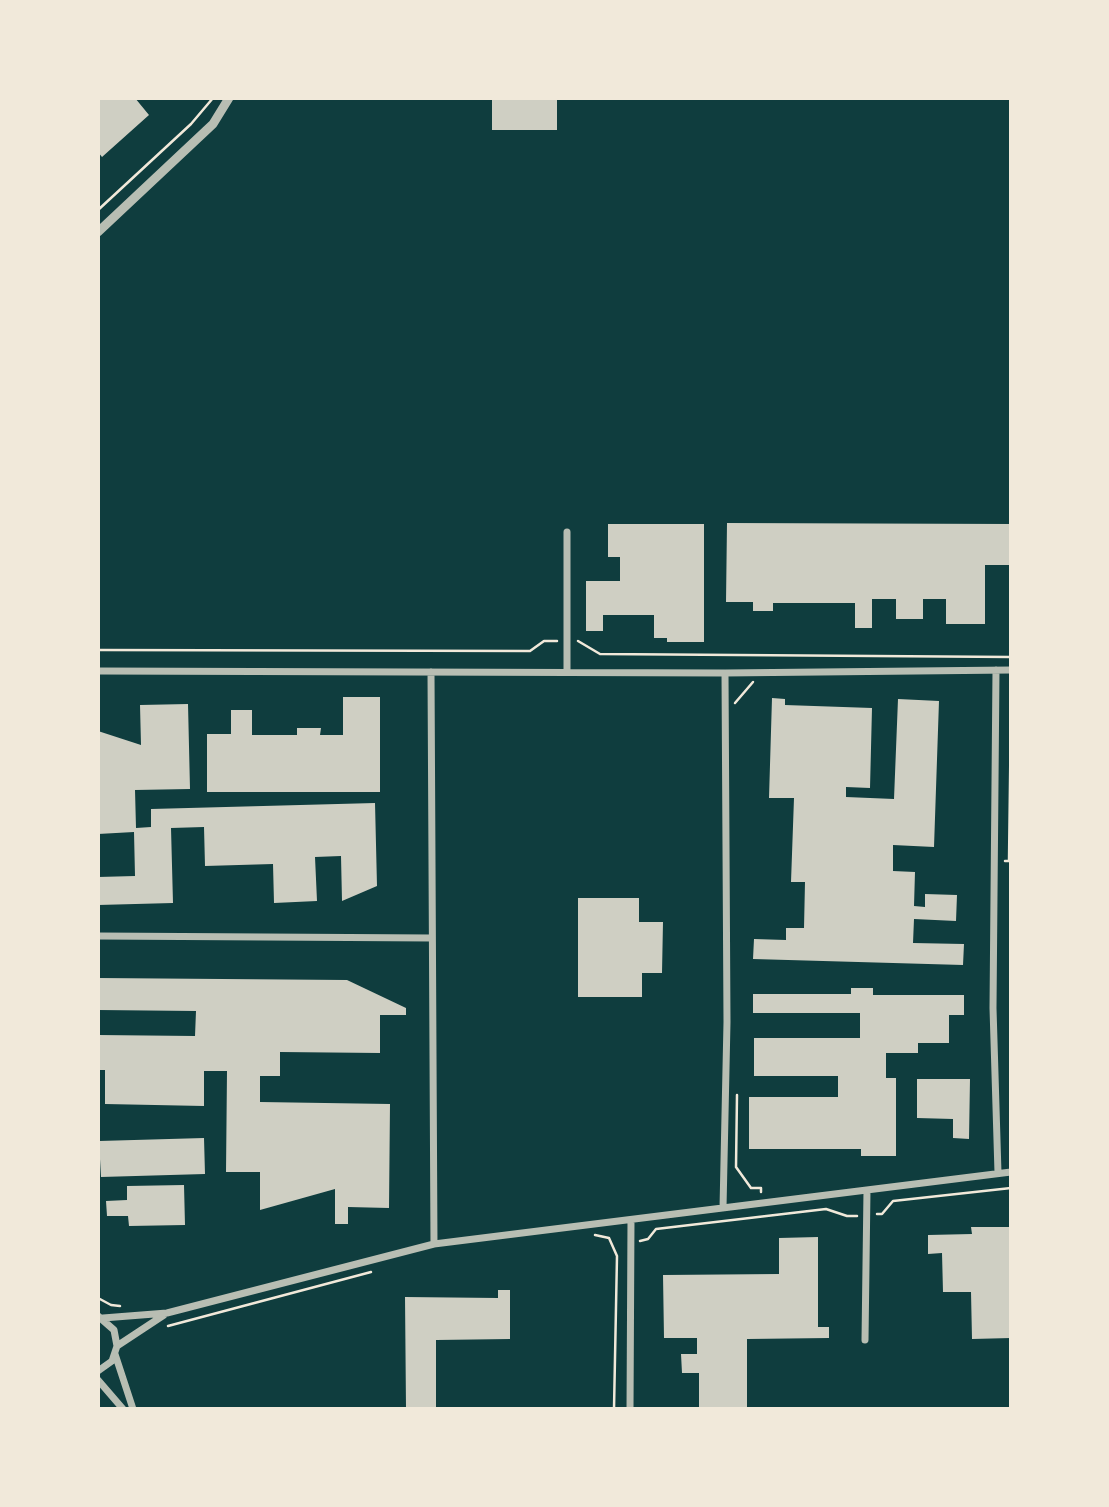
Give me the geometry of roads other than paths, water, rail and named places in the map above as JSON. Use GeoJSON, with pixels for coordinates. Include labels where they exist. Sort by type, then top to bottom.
{"type":"FeatureCollection","features":[{"type":"Feature","properties":{"kind":"street"},"geometry":{"type":"LineString","coordinates":[[98,232],[213,124],[229,98]]}},
{"type":"Feature","properties":{"kind":"street"},"geometry":{"type":"LineString","coordinates":[[567,532],[567,672]]}},
{"type":"Feature","properties":{"kind":"street"},"geometry":{"type":"LineString","coordinates":[[996,670],[993,1008],[998,1173]]}},
{"type":"Feature","properties":{"kind":"street"},"geometry":{"type":"LineString","coordinates":[[98,671],[753,673],[1011,670]]}},
{"type":"Feature","properties":{"kind":"street"},"geometry":{"type":"LineString","coordinates":[[431,672],[435,1244]]}},
{"type":"Feature","properties":{"kind":"street"},"geometry":{"type":"LineString","coordinates":[[723,1208],[727,1022],[725,673]]}},
{"type":"Feature","properties":{"kind":"street"},"geometry":{"type":"LineString","coordinates":[[98,936],[432,938]]}},
{"type":"Feature","properties":{"kind":"street"},"geometry":{"type":"LineString","coordinates":[[100,1317],[167,1313],[435,1244],[1011,1172]]}},
{"type":"Feature","properties":{"kind":"street"},"geometry":{"type":"LineString","coordinates":[[865,1340],[867,1191]]}},
{"type":"Feature","properties":{"kind":"street"},"geometry":{"type":"LineString","coordinates":[[630,1409],[631,1220]]}},
{"type":"Feature","properties":{"kind":"street"},"geometry":{"type":"LineString","coordinates":[[98,1371],[106,1367],[116,1350],[141,1327],[167,1313]]}},
{"type":"Feature","properties":{"kind":"street"},"geometry":{"type":"LineString","coordinates":[[100,1317],[114,1330],[116,1350],[133,1409]]}},
{"type":"Feature","properties":{"kind":"street"},"geometry":{"type":"LineString","coordinates":[[98,1380],[123,1409]]}}]}
